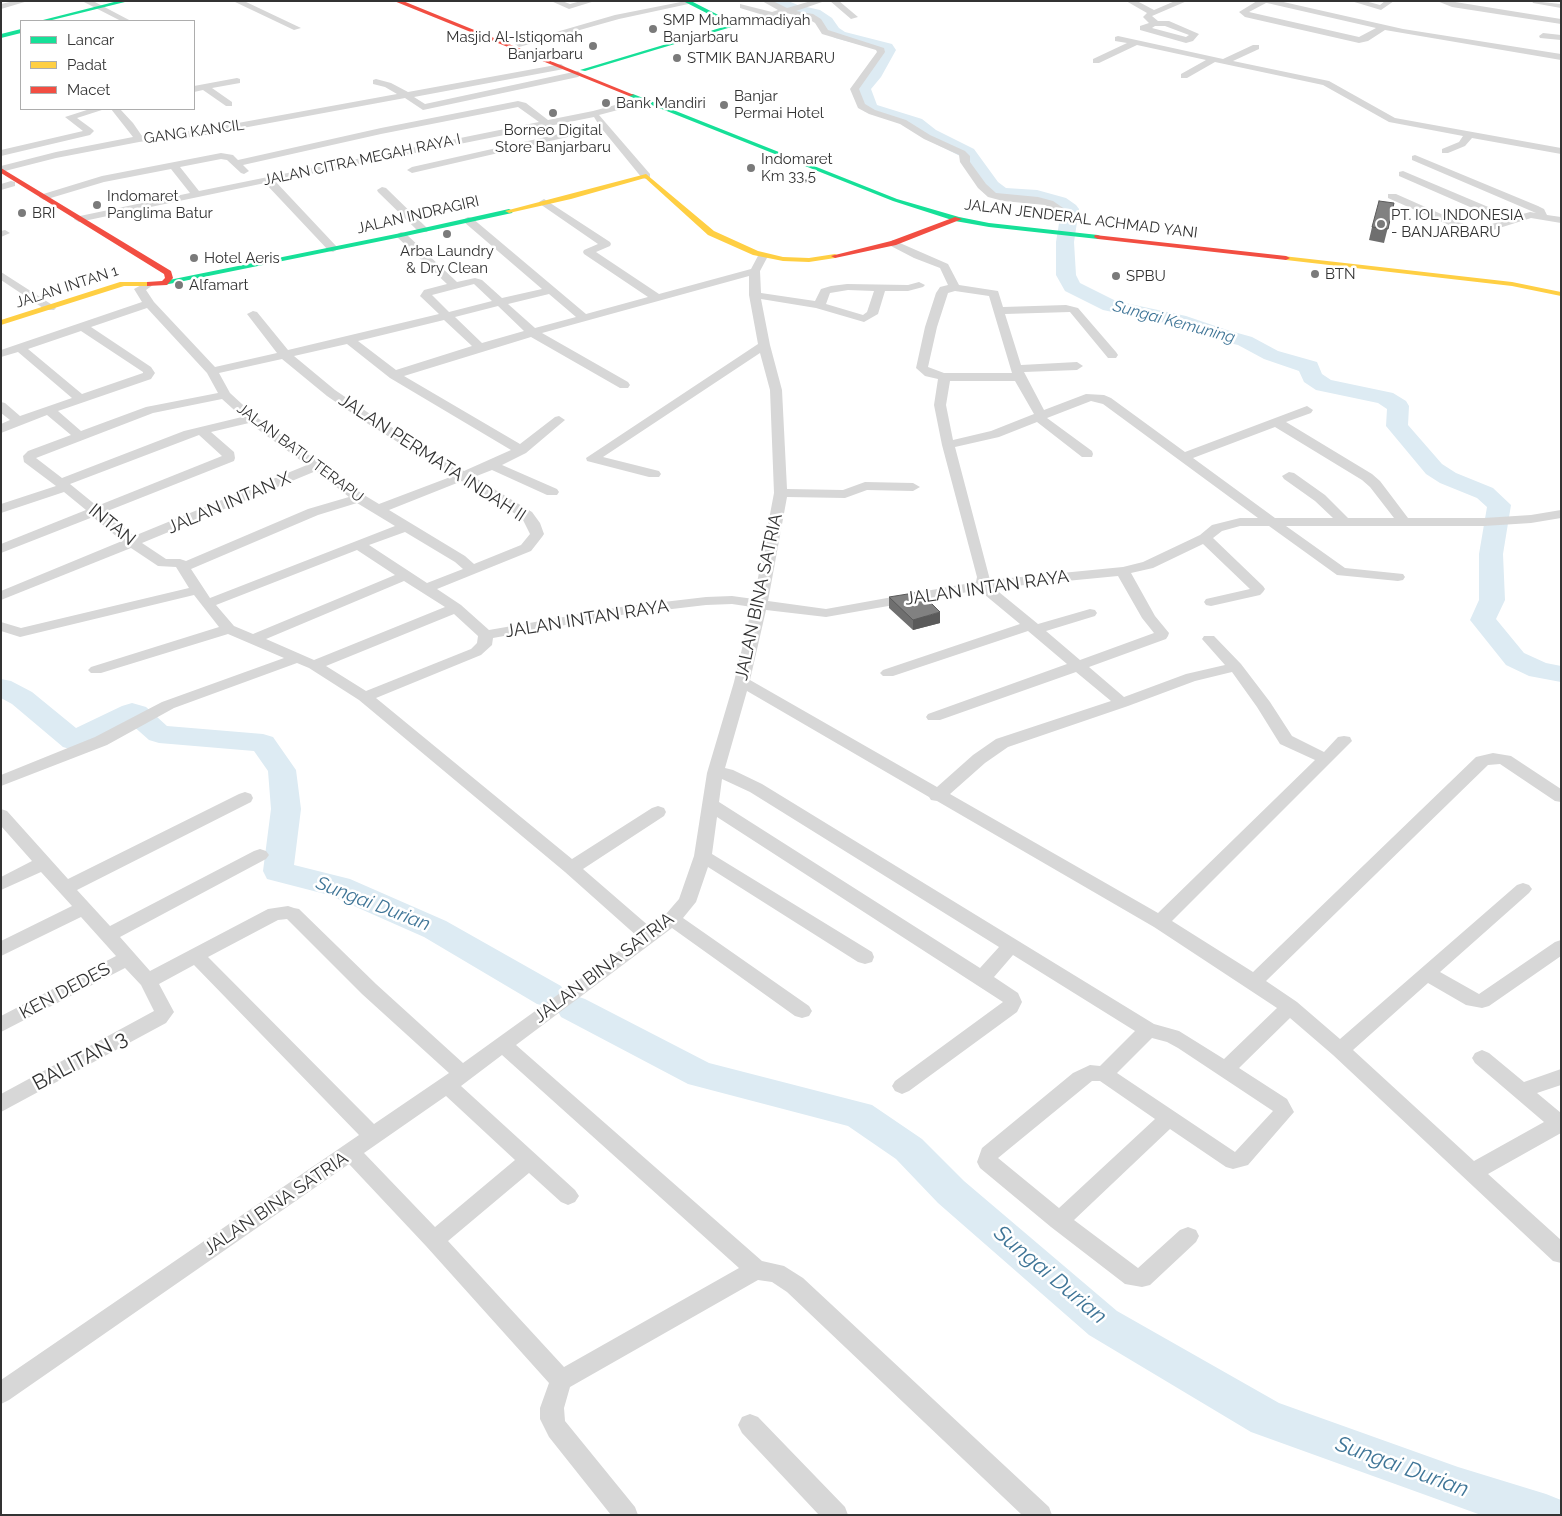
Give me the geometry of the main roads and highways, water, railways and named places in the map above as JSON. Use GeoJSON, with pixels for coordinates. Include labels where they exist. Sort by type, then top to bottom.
{"type":"FeatureCollection","features":[{"type":"Feature","properties":{"kind":"main road","name":"JALAN JENDERAL ACHMAD YANI"},"geometry":{"type":"LineString","coordinates":[[411,1],[450,20],[561,67],[581,72],[736,133],[895,200],[958,220],[989,226],[1076,232],[1560,291]]}},
{"type":"Feature","properties":{"kind":"main road"},"geometry":{"type":"LineString","coordinates":[[47,20],[131,2]]}},
{"type":"Feature","properties":{"kind":"main road","name":"JALAN JENDERAL ACHMAD YANI"},"geometry":{"type":"LineString","coordinates":[[399,2],[519,44],[645,100],[736,133]]}},
{"type":"Feature","properties":{"kind":"main road"},"geometry":{"type":"LineString","coordinates":[[581,72],[736,25],[687,2]]}},
{"type":"Feature","properties":{"kind":"main road"},"geometry":{"type":"LineString","coordinates":[[64,20],[102,9]]}},
{"type":"Feature","properties":{"kind":"main road"},"geometry":{"type":"LineString","coordinates":[[1,31],[20,26]]}},
{"type":"Feature","properties":{"kind":"main road"},"geometry":{"type":"LineString","coordinates":[[1,36],[20,31]]}},
{"type":"Feature","properties":{"kind":"main road","name":"JALAN JENDERAL ACHMAD YANI"},"geometry":{"type":"LineString","coordinates":[[801,159],[934,206],[1047,229]]}},
{"type":"Feature","properties":{"kind":"main road"},"geometry":{"type":"LineString","coordinates":[[1,169],[166,278]]}},
{"type":"Feature","properties":{"kind":"main road","name":"JALAN INDRAGIRI"},"geometry":{"type":"LineString","coordinates":[[166,278],[194,276],[401,235],[571,197],[646,176],[711,233],[759,263],[809,260],[844,255],[893,243],[958,220]]}},
{"type":"Feature","properties":{"kind":"main road"},"geometry":{"type":"LineString","coordinates":[[4,183],[147,269],[148,272],[142,280],[145,284]]}},
{"type":"Feature","properties":{"kind":"main road","name":"JALAN INTAN 1"},"geometry":{"type":"LineString","coordinates":[[1,323],[123,284],[145,284],[166,278]]}},
{"type":"Feature","properties":{"kind":"waterway","name":"Sungai Kemuning"},"geometry":{"type":"LineString","coordinates":[[776,1],[794,9],[815,13],[827,21],[833,31],[840,35],[887,47],[888,50],[873,77],[863,88],[870,108],[916,123],[930,134],[968,153],[992,186],[1002,193],[1037,195],[1060,202],[1070,209],[1065,242],[1066,275],[1072,287],[1110,306],[1179,320],[1220,335],[1245,341],[1271,355],[1295,361],[1309,367],[1312,377],[1324,385],[1385,398],[1398,406],[1397,426],[1434,469],[1448,478],[1485,493],[1499,505],[1491,554],[1492,600],[1483,620],[1515,659],[1539,670],[1561,674]]}},
{"type":"Feature","properties":{"kind":"waterway","name":"Sungai Durian"},"geometry":{"type":"LineString","coordinates":[[1,687],[22,698],[73,741],[132,712],[136,713],[159,734],[263,743],[282,770],[286,809],[278,871],[339,887],[435,929],[549,995]]}},
{"type":"Feature","properties":{"kind":"waterway","name":"Sungai Durian"},"geometry":{"type":"LineString","coordinates":[[573,1008],[700,1074],[859,1115],[909,1149],[951,1192],[1103,1323],[1266,1418],[1458,1487],[1546,1515]]}},
{"type":"Feature","properties":{"kind":"place","name":"SMP Muhammadiyah Banjarbaru"},"geometry":{"type":"Point","coordinates":[653,29]}},
{"type":"Feature","properties":{"kind":"place","name":"Masjid Al-Istiqomah Banjarbaru"},"geometry":{"type":"Point","coordinates":[593,46]}},
{"type":"Feature","properties":{"kind":"place","name":"STMIK BANJARBARU"},"geometry":{"type":"Point","coordinates":[677,58]}},
{"type":"Feature","properties":{"kind":"place","name":"Bank Mandiri"},"geometry":{"type":"Point","coordinates":[606,103]}},
{"type":"Feature","properties":{"kind":"place","name":"Banjar Permai Hotel"},"geometry":{"type":"Point","coordinates":[724,105]}},
{"type":"Feature","properties":{"kind":"place","name":"Borneo Digital Store Banjarbaru"},"geometry":{"type":"Point","coordinates":[553,113]}},
{"type":"Feature","properties":{"kind":"place","name":"Indomaret Km 33,5"},"geometry":{"type":"Point","coordinates":[751,168]}},
{"type":"Feature","properties":{"kind":"place","name":"Indomaret Panglima Batur"},"geometry":{"type":"Point","coordinates":[97,205]}},
{"type":"Feature","properties":{"kind":"place","name":"BRI"},"geometry":{"type":"Point","coordinates":[22,213]}},
{"type":"Feature","properties":{"kind":"place","name":"PT. IOL INDONESIA - BANJARBARU"},"geometry":{"type":"Point","coordinates":[1381,224]}},
{"type":"Feature","properties":{"kind":"place","name":"Arba Laundry & Dry Clean"},"geometry":{"type":"Point","coordinates":[447,234]}},
{"type":"Feature","properties":{"kind":"place","name":"Hotel Aeris"},"geometry":{"type":"Point","coordinates":[194,258]}},
{"type":"Feature","properties":{"kind":"place","name":"BTN"},"geometry":{"type":"Point","coordinates":[1315,274]}},
{"type":"Feature","properties":{"kind":"place","name":"SPBU"},"geometry":{"type":"Point","coordinates":[1116,276]}},
{"type":"Feature","properties":{"kind":"place","name":"Alfamart"},"geometry":{"type":"Point","coordinates":[179,285]}}]}
